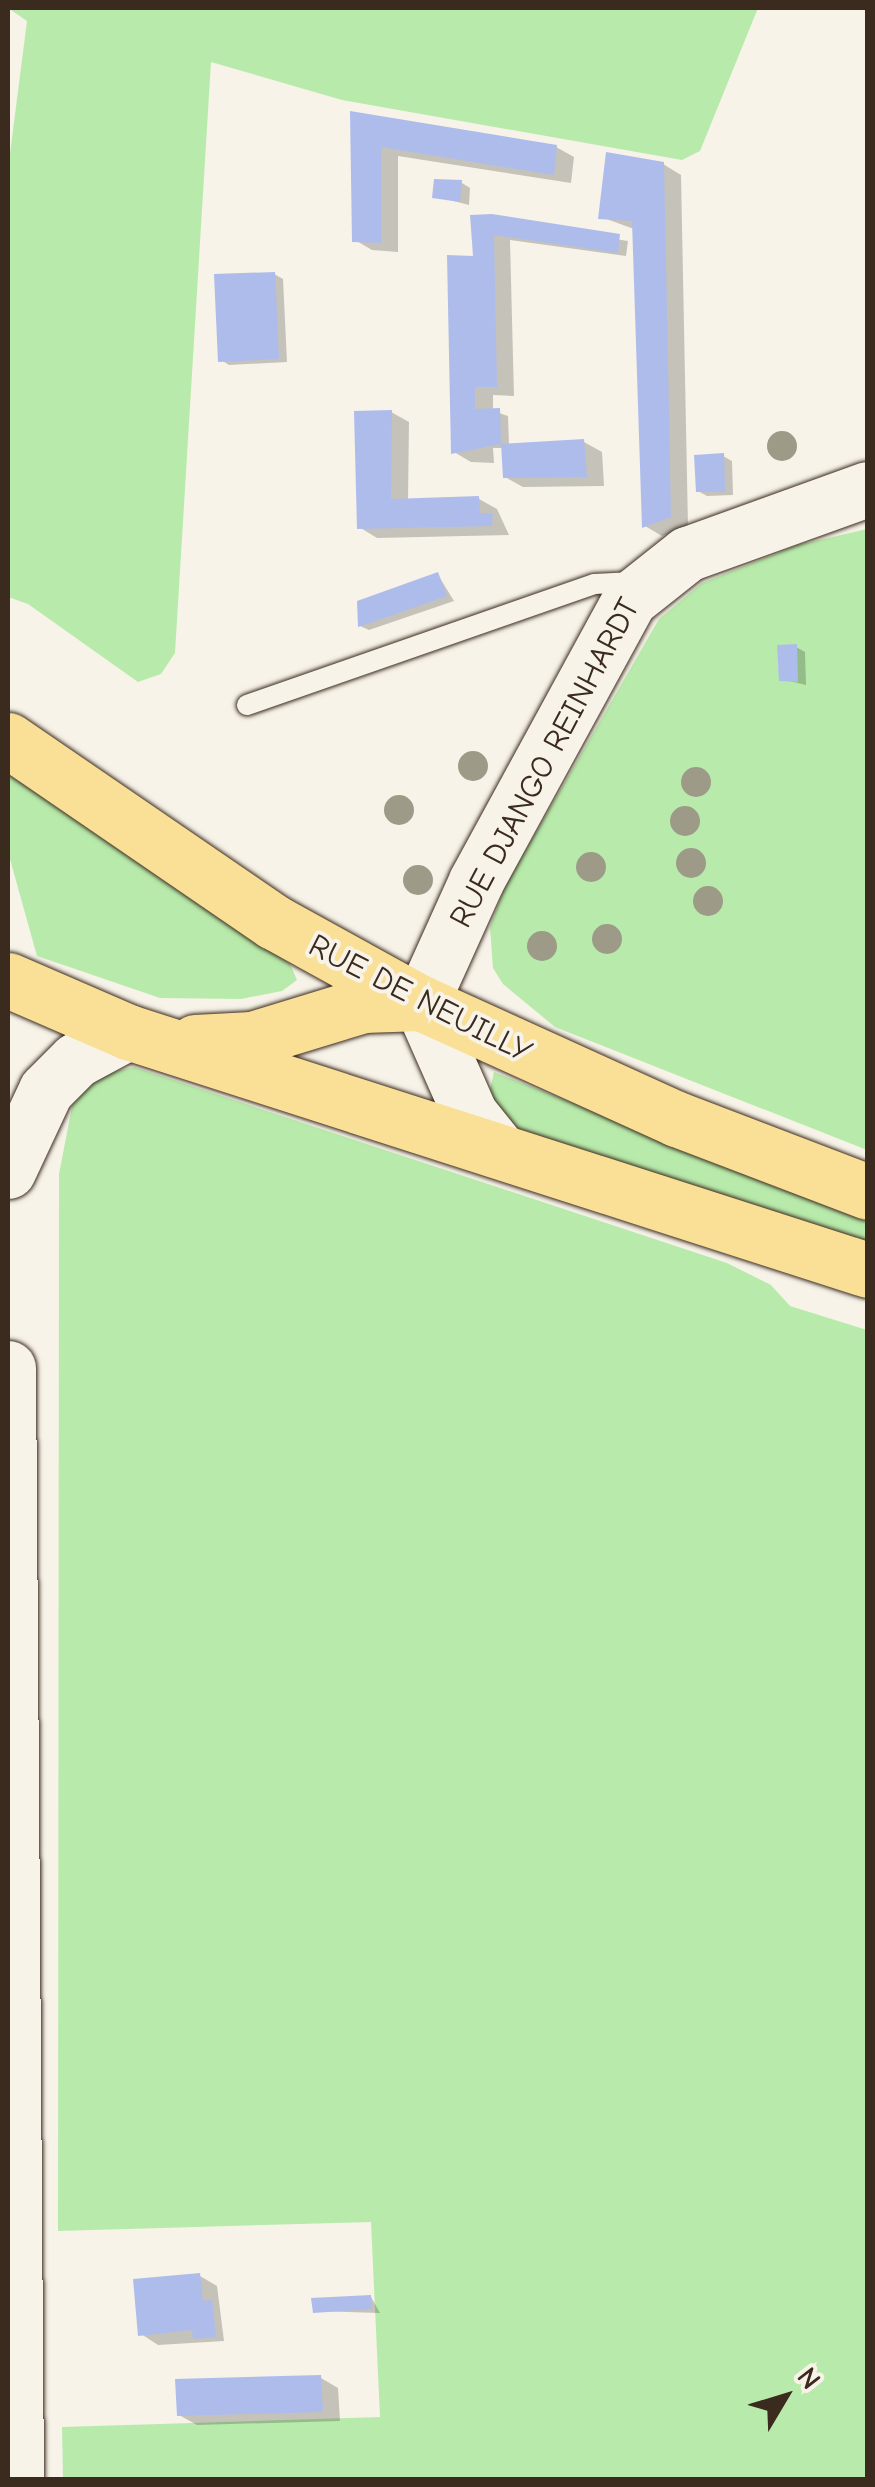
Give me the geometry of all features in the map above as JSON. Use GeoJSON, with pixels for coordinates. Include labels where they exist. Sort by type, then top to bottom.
{"type":"FeatureCollection","features":[{"type":"Feature","properties":{"kind":"main road","name":"RUE DJANGO REINHARDT"},"geometry":{"type":"LineString","coordinates":[[422,1003],[476,881],[629,600],[646,581],[740,530],[868,489]]}},
{"type":"Feature","properties":{"kind":"main road","name":"RUE DE NEUILLY"},"geometry":{"type":"LineString","coordinates":[[8,740],[274,922],[422,1003],[622,1096],[868,1192]]}},
{"type":"Feature","properties":{"kind":"main road"},"geometry":{"type":"LineString","coordinates":[[8,980],[153,1038],[494,1145],[868,1270]]}},
{"type":"Feature","properties":{"kind":"main road"},"geometry":{"type":"LineString","coordinates":[[8,1171],[46,1090],[76,1060],[153,1038],[252,1038],[363,1005],[422,1003],[470,1114],[494,1145]]}},
{"type":"Feature","properties":{"kind":"main road"},"geometry":{"type":"LineString","coordinates":[[8,1368],[16,2480]]}},
{"type":"Feature","properties":{"kind":"lane"},"geometry":{"type":"LineString","coordinates":[[246,705],[594,584],[646,581]]}},
{"type":"Feature","properties":{"kind":"green space"},"geometry":{"type":"Polygon","coordinates":[[[8,8],[758,8],[700,151],[682,160],[342,100],[211,62],[175,653],[161,674],[138,682],[28,604],[8,597],[8,169],[27,21],[8,8]]]}},
{"type":"Feature","properties":{"kind":"green space"},"geometry":{"type":"Polygon","coordinates":[[[867,529],[867,1150],[555,1027],[503,984],[493,968],[490,927],[505,886],[659,619],[702,583],[798,545],[867,529]]]}},
{"type":"Feature","properties":{"kind":"green space"},"geometry":{"type":"Polygon","coordinates":[[[8,774],[290,964],[297,980],[282,991],[241,999],[160,998],[37,956],[8,852],[8,774]]]}},
{"type":"Feature","properties":{"kind":"green space"},"geometry":{"type":"Polygon","coordinates":[[[134,1067],[727,1263],[771,1285],[790,1306],[867,1330],[867,2479],[63,2479],[62,2427],[380,2417],[371,2222],[58,2231],[59,1174],[74,1096],[108,1073],[134,1067]]]}},
{"type":"Feature","properties":{"kind":"green space"},"geometry":{"type":"Polygon","coordinates":[[[494,1072],[867,1219],[867,1241],[521,1133],[489,1094],[494,1072]]]}},
{"type":"Feature","properties":{"kind":"building"},"geometry":{"type":"Polygon","coordinates":[[[350,111],[557,145],[554,175],[381,147],[381,243],[352,242],[350,111]]]}},
{"type":"Feature","properties":{"kind":"building"},"geometry":{"type":"Polygon","coordinates":[[[606,152],[664,162],[671,517],[642,528],[632,221],[598,219],[606,152]]]}},
{"type":"Feature","properties":{"kind":"building"},"geometry":{"type":"Polygon","coordinates":[[[434,179],[462,180],[460,202],[432,198],[434,179]]]}},
{"type":"Feature","properties":{"kind":"building"},"geometry":{"type":"Polygon","coordinates":[[[492,214],[620,234],[618,253],[494,235],[497,387],[475,387],[475,409],[500,408],[501,444],[451,454],[447,255],[473,256],[470,215],[492,214]]]}},
{"type":"Feature","properties":{"kind":"building"},"geometry":{"type":"Polygon","coordinates":[[[275,272],[279,359],[218,362],[214,274],[275,272]]]}},
{"type":"Feature","properties":{"kind":"building"},"geometry":{"type":"Polygon","coordinates":[[[392,410],[391,499],[479,496],[480,513],[493,513],[492,526],[357,529],[354,411],[392,410]]]}},
{"type":"Feature","properties":{"kind":"building"},"geometry":{"type":"Polygon","coordinates":[[[584,439],[587,477],[503,478],[501,444],[584,439]]]}},
{"type":"Feature","properties":{"kind":"building"},"geometry":{"type":"Polygon","coordinates":[[[724,453],[725,492],[696,492],[694,455],[724,453]]]}},
{"type":"Feature","properties":{"kind":"building"},"geometry":{"type":"Polygon","coordinates":[[[438,572],[447,596],[358,627],[357,601],[438,572]]]}},
{"type":"Feature","properties":{"kind":"building"},"geometry":{"type":"Polygon","coordinates":[[[797,644],[798,682],[779,681],[777,645],[797,644]]]}},
{"type":"Feature","properties":{"kind":"building"},"geometry":{"type":"Polygon","coordinates":[[[200,2273],[203,2301],[212,2300],[216,2337],[193,2339],[192,2330],[138,2336],[133,2279],[200,2273]]]}},
{"type":"Feature","properties":{"kind":"building"},"geometry":{"type":"Polygon","coordinates":[[[371,2295],[372,2309],[313,2313],[311,2298],[371,2295]]]}},
{"type":"Feature","properties":{"kind":"building"},"geometry":{"type":"Polygon","coordinates":[[[321,2375],[323,2412],[177,2416],[175,2379],[321,2375]]]}}]}
